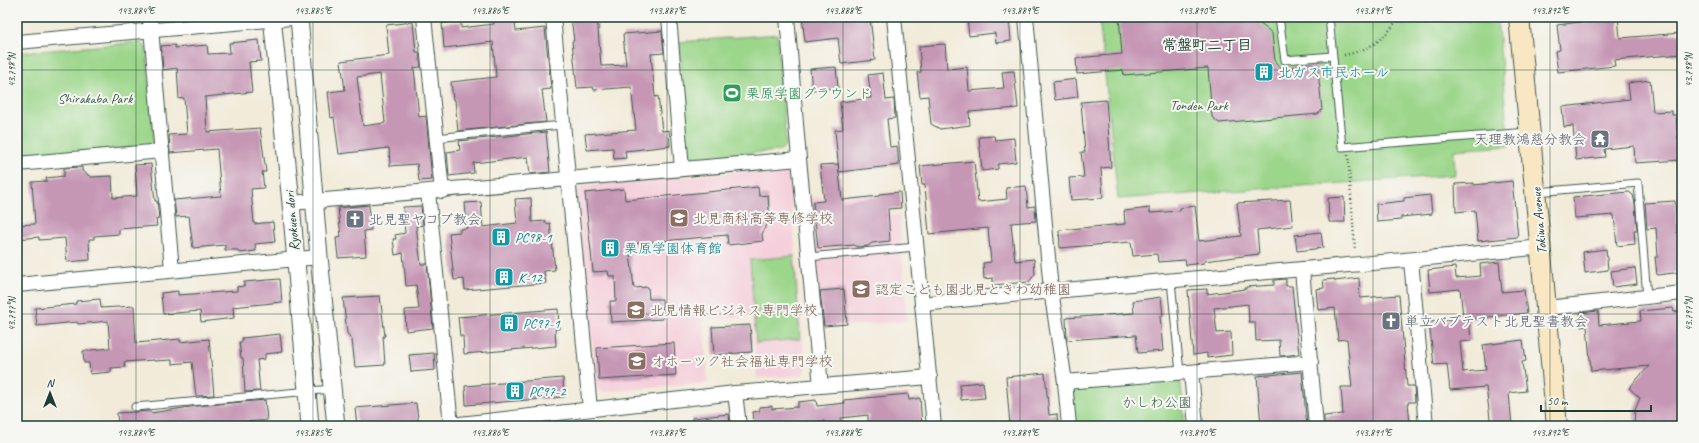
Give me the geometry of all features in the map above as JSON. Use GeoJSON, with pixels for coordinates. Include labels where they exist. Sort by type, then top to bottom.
{"type":"FeatureCollection","features":[{"type":"Feature","properties":{"kind":"main road","name":"Tokiwa Avenue"},"geometry":{"type":"LineString","coordinates":[[1519,17],[1542,247],[1557,426]]}},
{"type":"Feature","properties":{"kind":"street","name":"Ryokuen dori"},"geometry":{"type":"LineString","coordinates":[[299,17],[319,257],[336,426]]}},
{"type":"Feature","properties":{"kind":"street"},"geometry":{"type":"LineString","coordinates":[[17,42],[150,24],[303,17]]}},
{"type":"Feature","properties":{"kind":"street"},"geometry":{"type":"LineString","coordinates":[[424,17],[436,138],[435,191],[451,425],[508,422],[590,409],[735,393],[930,377]]}},
{"type":"Feature","properties":{"kind":"street"},"geometry":{"type":"LineString","coordinates":[[553,17],[567,179],[590,409]]}},
{"type":"Feature","properties":{"kind":"street"},"geometry":{"type":"LineString","coordinates":[[669,17],[682,169]]}},
{"type":"Feature","properties":{"kind":"street"},"geometry":{"type":"LineString","coordinates":[[787,17],[821,386]]}},
{"type":"Feature","properties":{"kind":"street"},"geometry":{"type":"LineString","coordinates":[[894,17],[934,426]]}},
{"type":"Feature","properties":{"kind":"street"},"geometry":{"type":"LineString","coordinates":[[1026,17],[1051,290],[1065,382],[1069,426]]}},
{"type":"Feature","properties":{"kind":"street","name":"Ryokuen dori"},"geometry":{"type":"LineString","coordinates":[[272,18],[296,260],[310,426]]}},
{"type":"Feature","properties":{"kind":"street"},"geometry":{"type":"LineString","coordinates":[[150,24],[172,270]]}},
{"type":"Feature","properties":{"kind":"street"},"geometry":{"type":"LineString","coordinates":[[17,164],[162,151]]}},
{"type":"Feature","properties":{"kind":"street"},"geometry":{"type":"LineString","coordinates":[[290,203],[799,159]]}},
{"type":"Feature","properties":{"kind":"street"},"geometry":{"type":"LineString","coordinates":[[922,304],[1051,290],[1302,270],[1542,247]]}},
{"type":"Feature","properties":{"kind":"street"},"geometry":{"type":"LineString","coordinates":[[17,284],[319,257]]}},
{"type":"Feature","properties":{"kind":"street"},"geometry":{"type":"LineString","coordinates":[[1411,260],[1426,426]]}},
{"type":"Feature","properties":{"kind":"street"},"geometry":{"type":"LineString","coordinates":[[1302,270],[1316,426]]}},
{"type":"Feature","properties":{"kind":"street"},"geometry":{"type":"LineString","coordinates":[[1547,308],[1682,293]]}},
{"type":"Feature","properties":{"kind":"street"},"geometry":{"type":"LineString","coordinates":[[1065,382],[1311,362]]}},
{"type":"Feature","properties":{"kind":"street"},"geometry":{"type":"LineString","coordinates":[[1185,372],[1196,426]]}},
{"type":"Feature","properties":{"kind":"street"},"geometry":{"type":"LineString","coordinates":[[735,393],[739,426]]}},
{"type":"Feature","properties":{"kind":"lane"},"geometry":{"type":"LineString","coordinates":[[1280,17],[1285,60],[1332,56]]}},
{"type":"Feature","properties":{"kind":"lane"},"geometry":{"type":"LineString","coordinates":[[1329,17],[1342,147],[1531,132]]}},
{"type":"Feature","properties":{"kind":"lane"},"geometry":{"type":"LineString","coordinates":[[436,138],[562,126]]}},
{"type":"Feature","properties":{"kind":"lane"},"geometry":{"type":"LineString","coordinates":[[1536,192],[1638,183],[1647,297]]}},
{"type":"Feature","properties":{"kind":"lane"},"geometry":{"type":"LineString","coordinates":[[808,257],[916,247]]}},
{"type":"Feature","properties":{"kind":"lane"},"geometry":{"type":"LineString","coordinates":[[1171,281],[1185,372]]}},
{"type":"Feature","properties":{"kind":"lane"},"geometry":{"type":"LineString","coordinates":[[135,408],[333,389]]}},
{"type":"Feature","properties":{"kind":"path"},"geometry":{"type":"LineString","coordinates":[[1332,56],[1354,53],[1372,46],[1393,27],[1398,17]]}},
{"type":"Feature","properties":{"kind":"path"},"geometry":{"type":"LineString","coordinates":[[1348,147],[1356,265]]}},
{"type":"Feature","properties":{"kind":"shaded area"},"geometry":{"type":"Polygon","coordinates":[[[784,168],[789,172],[805,370],[802,375],[757,378],[752,316],[703,320],[708,383],[603,392],[597,389],[577,194],[580,186],[784,168]]]}},
{"type":"Feature","properties":{"kind":"shaded area","name":"認定こども園北見ときわ幼稚園"},"geometry":{"type":"Polygon","coordinates":[[[873,193],[874,216],[899,215],[907,321],[820,328],[810,198],[873,193]]]}},
{"type":"Feature","properties":{"kind":"green space","name":"Tonden Park"},"geometry":{"type":"Polygon","coordinates":[[[1099,17],[1497,17],[1509,146],[1454,150],[1455,175],[1118,199],[1099,17]]]}},
{"type":"Feature","properties":{"kind":"green space","name":"栗原学園グラウンド"},"geometry":{"type":"Polygon","coordinates":[[[777,34],[786,144],[780,151],[692,157],[688,154],[679,42],[777,34]]]}},
{"type":"Feature","properties":{"kind":"green space","name":"Shirakaba Park"},"geometry":{"type":"Polygon","coordinates":[[[141,42],[146,47],[154,143],[151,146],[17,158],[17,53],[141,42]]]}},
{"type":"Feature","properties":{"kind":"green space"},"geometry":{"type":"Polygon","coordinates":[[[794,256],[800,339],[756,343],[750,260],[794,256]]]}},
{"type":"Feature","properties":{"kind":"green space","name":"かしわ公園"},"geometry":{"type":"Polygon","coordinates":[[[1180,376],[1185,426],[1074,426],[1070,387],[1180,376]]]}},
{"type":"Feature","properties":{"kind":"building"},"geometry":{"type":"Polygon","coordinates":[[[494,17],[514,17],[516,31],[545,28],[551,89],[542,90],[546,122],[458,131],[455,100],[453,100],[451,82],[496,77],[493,42],[444,48],[442,23],[461,22],[461,28],[494,24],[494,17]]]}},
{"type":"Feature","properties":{"kind":"building"},"geometry":{"type":"Polygon","coordinates":[[[571,17],[597,17],[601,66],[626,65],[623,34],[662,31],[664,53],[651,54],[655,97],[658,96],[662,131],[669,130],[670,146],[625,151],[626,158],[614,159],[613,148],[587,150],[585,134],[636,130],[631,87],[594,90],[593,87],[577,88],[571,17]]]}},
{"type":"Feature","properties":{"kind":"building"},"geometry":{"type":"Polygon","coordinates":[[[802,17],[870,17],[875,60],[841,64],[838,38],[805,42],[802,17]]]}},
{"type":"Feature","properties":{"kind":"building"},"geometry":{"type":"Polygon","coordinates":[[[1009,17],[1011,41],[996,43],[995,33],[969,36],[967,18],[1009,17]]]}},
{"type":"Feature","properties":{"kind":"building","name":"北ガス市民ホール"},"geometry":{"type":"Polygon","coordinates":[[[1119,17],[1259,17],[1259,23],[1272,33],[1275,62],[1282,68],[1313,65],[1318,70],[1322,110],[1318,114],[1219,123],[1212,117],[1208,68],[1124,75],[1123,70],[1077,74],[1076,58],[1122,54],[1119,17]]]}},
{"type":"Feature","properties":{"kind":"building"},"geometry":{"type":"Polygon","coordinates":[[[1618,17],[1620,38],[1682,33],[1682,54],[1614,60],[1615,66],[1558,72],[1555,51],[1560,50],[1557,25],[1618,17]]]}},
{"type":"Feature","properties":{"kind":"building"},"geometry":{"type":"Polygon","coordinates":[[[413,22],[416,52],[419,52],[421,67],[414,68],[419,117],[426,116],[432,180],[419,181],[417,164],[390,166],[389,148],[339,154],[334,117],[331,118],[328,92],[345,90],[341,61],[389,55],[386,25],[413,22]],[[380,74],[357,77],[363,126],[385,123],[380,74]]]}},
{"type":"Feature","properties":{"kind":"building"},"geometry":{"type":"Polygon","coordinates":[[[259,40],[261,61],[249,62],[252,92],[205,97],[207,132],[260,128],[266,172],[262,172],[264,188],[251,189],[254,224],[273,222],[275,242],[255,244],[256,251],[239,253],[238,250],[225,250],[225,245],[193,248],[189,216],[176,217],[174,200],[221,196],[217,149],[170,153],[169,135],[187,134],[184,98],[179,99],[177,68],[163,70],[161,46],[175,45],[175,48],[207,45],[208,54],[230,53],[229,43],[259,40]]]}},
{"type":"Feature","properties":{"kind":"building"},"geometry":{"type":"Polygon","coordinates":[[[945,44],[947,69],[967,67],[969,91],[1004,88],[1002,72],[1014,71],[1018,108],[969,112],[970,125],[940,129],[931,124],[928,96],[920,97],[917,72],[921,72],[919,46],[945,44]]]}},
{"type":"Feature","properties":{"kind":"building"},"geometry":{"type":"Polygon","coordinates":[[[836,67],[838,88],[812,90],[810,69],[836,67]]]}},
{"type":"Feature","properties":{"kind":"building"},"geometry":{"type":"Polygon","coordinates":[[[883,73],[886,100],[894,99],[895,118],[887,119],[890,147],[897,146],[899,165],[839,172],[835,130],[843,129],[840,102],[871,98],[868,75],[883,73]]]}},
{"type":"Feature","properties":{"kind":"building"},"geometry":{"type":"Polygon","coordinates":[[[1076,79],[1078,97],[1055,100],[1053,82],[1076,79]]]}},
{"type":"Feature","properties":{"kind":"building"},"geometry":{"type":"Polygon","coordinates":[[[1650,80],[1653,112],[1672,111],[1672,115],[1676,115],[1678,139],[1682,139],[1682,160],[1635,163],[1634,146],[1604,149],[1605,157],[1576,160],[1573,126],[1564,127],[1562,107],[1630,99],[1628,83],[1650,80]]]}},
{"type":"Feature","properties":{"kind":"building"},"geometry":{"type":"Polygon","coordinates":[[[1106,100],[1111,167],[1101,168],[1103,198],[1071,200],[1069,178],[1084,177],[1081,152],[1085,152],[1081,102],[1106,100]]]}},
{"type":"Feature","properties":{"kind":"building"},"geometry":{"type":"Polygon","coordinates":[[[546,132],[550,172],[530,174],[528,157],[473,163],[474,173],[449,176],[447,152],[460,150],[459,141],[546,132]]]}},
{"type":"Feature","properties":{"kind":"building"},"geometry":{"type":"Polygon","coordinates":[[[994,136],[995,140],[1014,138],[1016,162],[998,164],[998,169],[982,171],[979,137],[994,136]]]}},
{"type":"Feature","properties":{"kind":"building"},"geometry":{"type":"Polygon","coordinates":[[[974,161],[978,202],[1007,199],[1006,188],[1026,186],[1028,207],[1035,206],[1036,221],[1011,223],[1015,261],[1034,259],[1035,274],[1029,282],[993,285],[993,278],[984,279],[983,263],[991,262],[988,228],[929,234],[925,185],[922,185],[920,166],[974,161]]]}},
{"type":"Feature","properties":{"kind":"building"},"geometry":{"type":"Polygon","coordinates":[[[151,164],[155,201],[157,201],[159,219],[156,219],[157,226],[119,229],[119,234],[94,236],[94,239],[89,239],[90,260],[67,262],[65,238],[39,240],[39,237],[17,239],[17,225],[35,224],[32,182],[47,181],[46,178],[64,176],[64,168],[82,167],[82,171],[91,177],[112,176],[113,198],[137,196],[135,165],[151,164]]]}},
{"type":"Feature","properties":{"kind":"building"},"geometry":{"type":"Polygon","coordinates":[[[838,164],[842,200],[900,192],[901,208],[888,209],[890,241],[872,243],[868,246],[858,247],[854,245],[818,248],[813,202],[824,201],[820,165],[838,164]]]}},
{"type":"Feature","properties":{"kind":"building"},"geometry":{"type":"Polygon","coordinates":[[[1512,181],[1518,237],[1478,241],[1475,210],[1456,212],[1455,184],[1474,183],[1474,185],[1512,181]]]}},
{"type":"Feature","properties":{"kind":"building"},"geometry":{"type":"Polygon","coordinates":[[[758,187],[759,196],[768,195],[770,223],[768,223],[762,234],[763,241],[728,245],[727,235],[629,244],[634,288],[648,287],[649,299],[662,299],[663,319],[611,322],[610,301],[616,301],[615,276],[609,276],[608,271],[593,272],[585,193],[624,189],[625,200],[758,187]]]}},
{"type":"Feature","properties":{"kind":"building"},"geometry":{"type":"Polygon","coordinates":[[[1629,192],[1633,195],[1635,204],[1637,230],[1634,230],[1635,244],[1617,246],[1614,215],[1575,218],[1573,197],[1629,192]]]}},
{"type":"Feature","properties":{"kind":"building"},"geometry":{"type":"Polygon","coordinates":[[[1430,195],[1432,214],[1401,217],[1401,220],[1377,222],[1376,204],[1404,201],[1404,198],[1430,195]]]}},
{"type":"Feature","properties":{"kind":"building"},"geometry":{"type":"Polygon","coordinates":[[[1344,197],[1345,222],[1329,222],[1328,198],[1344,197]]]}},
{"type":"Feature","properties":{"kind":"building"},"geometry":{"type":"Polygon","coordinates":[[[531,198],[532,222],[546,221],[546,224],[550,223],[555,270],[544,271],[546,283],[465,290],[464,279],[454,280],[449,233],[460,232],[460,229],[467,228],[465,203],[481,202],[483,227],[517,223],[515,199],[531,198]]]}},
{"type":"Feature","properties":{"kind":"building"},"geometry":{"type":"Polygon","coordinates":[[[1290,200],[1293,226],[1257,230],[1259,254],[1204,261],[1204,263],[1186,265],[1185,260],[1158,262],[1157,254],[1133,256],[1131,242],[1060,248],[1059,230],[1125,224],[1124,211],[1150,208],[1150,213],[1180,211],[1180,208],[1195,206],[1199,241],[1241,236],[1237,203],[1290,200]]]}},
{"type":"Feature","properties":{"kind":"building"},"geometry":{"type":"Polygon","coordinates":[[[1675,201],[1677,233],[1682,232],[1682,272],[1657,275],[1655,257],[1658,257],[1656,228],[1647,229],[1645,203],[1675,201]]]}},
{"type":"Feature","properties":{"kind":"building"},"geometry":{"type":"Polygon","coordinates":[[[369,205],[371,230],[364,231],[366,256],[338,258],[336,238],[341,237],[338,208],[369,205]]]}},
{"type":"Feature","properties":{"kind":"building"},"geometry":{"type":"Polygon","coordinates":[[[421,206],[423,225],[416,226],[421,264],[427,264],[433,328],[406,331],[405,310],[419,309],[416,285],[406,286],[403,253],[395,255],[393,239],[396,239],[395,235],[405,233],[403,207],[421,206]]]}},
{"type":"Feature","properties":{"kind":"building"},"geometry":{"type":"Polygon","coordinates":[[[1321,232],[1323,248],[1297,251],[1295,235],[1321,232]]]}},
{"type":"Feature","properties":{"kind":"building"},"geometry":{"type":"Polygon","coordinates":[[[1606,249],[1608,270],[1585,273],[1583,252],[1606,249]]]}},
{"type":"Feature","properties":{"kind":"building"},"geometry":{"type":"Polygon","coordinates":[[[1499,262],[1502,292],[1524,290],[1527,313],[1469,319],[1471,341],[1460,342],[1463,372],[1486,370],[1483,345],[1523,340],[1526,361],[1522,362],[1526,391],[1509,393],[1512,426],[1491,426],[1486,387],[1450,390],[1447,364],[1434,365],[1429,322],[1450,320],[1449,317],[1463,316],[1460,289],[1430,292],[1428,270],[1455,267],[1456,278],[1481,276],[1480,264],[1499,262]]]}},
{"type":"Feature","properties":{"kind":"building"},"geometry":{"type":"Polygon","coordinates":[[[1635,268],[1637,284],[1613,287],[1611,271],[1635,268]]]}},
{"type":"Feature","properties":{"kind":"building"},"geometry":{"type":"Polygon","coordinates":[[[1359,278],[1360,298],[1399,295],[1407,386],[1414,386],[1415,402],[1408,402],[1410,424],[1386,426],[1386,423],[1359,426],[1324,426],[1324,416],[1343,414],[1341,387],[1352,387],[1347,339],[1338,340],[1335,308],[1318,310],[1316,289],[1324,288],[1323,280],[1335,279],[1335,281],[1359,278]]]}},
{"type":"Feature","properties":{"kind":"building"},"geometry":{"type":"Polygon","coordinates":[[[280,279],[282,302],[233,307],[234,318],[201,322],[200,311],[163,314],[161,293],[178,291],[178,295],[237,291],[237,287],[244,286],[244,282],[280,279]]]}},
{"type":"Feature","properties":{"kind":"building"},"geometry":{"type":"Polygon","coordinates":[[[1286,279],[1286,286],[1292,286],[1299,354],[1280,356],[1279,340],[1256,341],[1255,322],[1249,322],[1248,304],[1214,308],[1217,333],[1231,332],[1232,355],[1207,358],[1207,353],[1193,355],[1188,290],[1207,289],[1207,294],[1246,289],[1246,287],[1274,285],[1274,280],[1286,279]]]}},
{"type":"Feature","properties":{"kind":"building"},"geometry":{"type":"Polygon","coordinates":[[[844,289],[847,324],[824,326],[820,291],[844,289]]]}},
{"type":"Feature","properties":{"kind":"building"},"geometry":{"type":"Polygon","coordinates":[[[380,296],[385,336],[383,336],[385,365],[355,367],[352,340],[347,333],[343,298],[380,296]]]}},
{"type":"Feature","properties":{"kind":"building"},"geometry":{"type":"Polygon","coordinates":[[[1161,297],[1163,316],[1160,316],[1163,351],[1138,353],[1136,335],[1067,340],[1066,318],[1134,313],[1133,301],[1161,297]]]}},
{"type":"Feature","properties":{"kind":"building"},"geometry":{"type":"Polygon","coordinates":[[[100,299],[101,308],[134,306],[136,343],[180,339],[180,342],[209,339],[214,395],[196,396],[192,362],[172,364],[172,360],[154,360],[124,362],[125,367],[111,368],[111,372],[90,374],[89,363],[84,363],[83,351],[110,348],[108,321],[37,326],[35,308],[76,304],[76,301],[100,299]]]}},
{"type":"Feature","properties":{"kind":"building"},"geometry":{"type":"Polygon","coordinates":[[[1673,308],[1674,312],[1682,311],[1682,426],[1634,426],[1635,410],[1640,398],[1629,388],[1649,366],[1591,371],[1587,326],[1581,327],[1580,313],[1598,311],[1599,325],[1641,321],[1640,311],[1673,308]]]}},
{"type":"Feature","properties":{"kind":"building"},"geometry":{"type":"Polygon","coordinates":[[[558,309],[559,329],[555,329],[556,346],[464,354],[463,336],[460,336],[458,317],[558,309]]]}},
{"type":"Feature","properties":{"kind":"building"},"geometry":{"type":"Polygon","coordinates":[[[750,325],[752,352],[714,355],[712,327],[750,325]]]}},
{"type":"Feature","properties":{"kind":"building"},"geometry":{"type":"Polygon","coordinates":[[[280,334],[282,352],[265,354],[265,359],[257,360],[260,391],[245,392],[243,358],[241,358],[239,342],[242,342],[242,338],[280,334]]]}},
{"type":"Feature","properties":{"kind":"building","name":"オホーツク社会福祉専門学校"},"geometry":{"type":"Polygon","coordinates":[[[674,343],[676,375],[599,380],[597,348],[674,343]]]}},
{"type":"Feature","properties":{"kind":"building"},"geometry":{"type":"Polygon","coordinates":[[[434,353],[435,370],[411,372],[409,355],[434,353]]]}},
{"type":"Feature","properties":{"kind":"building"},"geometry":{"type":"Polygon","coordinates":[[[1302,372],[1307,426],[1261,426],[1257,376],[1302,372]]]}},
{"type":"Feature","properties":{"kind":"building"},"geometry":{"type":"Polygon","coordinates":[[[1045,373],[1049,415],[1057,414],[1058,426],[1010,426],[1006,377],[1045,373]]]}},
{"type":"Feature","properties":{"kind":"building","name":"PC97-2"},"geometry":{"type":"Polygon","coordinates":[[[563,378],[564,397],[466,405],[465,386],[563,378]]]}},
{"type":"Feature","properties":{"kind":"building"},"geometry":{"type":"Polygon","coordinates":[[[983,382],[985,398],[961,400],[960,384],[983,382]]]}},
{"type":"Feature","properties":{"kind":"building"},"geometry":{"type":"Polygon","coordinates":[[[908,394],[909,400],[920,398],[922,426],[868,426],[868,415],[841,418],[841,424],[824,426],[824,421],[796,424],[796,426],[754,426],[753,412],[760,411],[759,407],[772,406],[772,409],[798,407],[798,402],[816,400],[817,406],[845,403],[844,400],[908,394]]]}},
{"type":"Feature","properties":{"kind":"building"},"geometry":{"type":"Polygon","coordinates":[[[265,400],[267,420],[225,424],[225,421],[172,426],[118,426],[117,413],[150,411],[151,413],[197,406],[265,400]]]}},
{"type":"Feature","properties":{"kind":"building"},"geometry":{"type":"Polygon","coordinates":[[[416,403],[419,426],[357,426],[355,408],[416,403]]]}},
{"type":"Feature","properties":{"kind":"building"},"geometry":{"type":"Polygon","coordinates":[[[729,414],[730,426],[692,426],[692,418],[729,414]]]}},
{"type":"Feature","properties":{"kind":"place","name":"北ガス市民ホール"},"geometry":{"type":"Point","coordinates":[1264,72]}},
{"type":"Feature","properties":{"kind":"place","name":"栗原学園グラウンド"},"geometry":{"type":"Point","coordinates":[732,93]}},
{"type":"Feature","properties":{"kind":"place","name":"天理教鴻慈分教会"},"geometry":{"type":"Point","coordinates":[1600,139]}},
{"type":"Feature","properties":{"kind":"place","name":"北見商科高等専修学校"},"geometry":{"type":"Point","coordinates":[679,218]}},
{"type":"Feature","properties":{"kind":"place","name":"北見聖ヤコブ教会"},"geometry":{"type":"Point","coordinates":[355,219]}},
{"type":"Feature","properties":{"kind":"place","name":"PC98-1"},"geometry":{"type":"Point","coordinates":[501,237]}},
{"type":"Feature","properties":{"kind":"place","name":"栗原学園体育館"},"geometry":{"type":"Point","coordinates":[610,248]}},
{"type":"Feature","properties":{"kind":"place","name":"K-12"},"geometry":{"type":"Point","coordinates":[504,277]}},
{"type":"Feature","properties":{"kind":"place","name":"認定こども園北見ときわ幼稚園"},"geometry":{"type":"Point","coordinates":[861,289]}},
{"type":"Feature","properties":{"kind":"place","name":"北見情報ビジネス専門学校"},"geometry":{"type":"Point","coordinates":[636,310]}},
{"type":"Feature","properties":{"kind":"place","name":"単立バプテスト北見聖書教会"},"geometry":{"type":"Point","coordinates":[1391,321]}},
{"type":"Feature","properties":{"kind":"place","name":"PC97-1"},"geometry":{"type":"Point","coordinates":[509,323]}},
{"type":"Feature","properties":{"kind":"place","name":"オホーツク社会福祉専門学校"},"geometry":{"type":"Point","coordinates":[637,361]}},
{"type":"Feature","properties":{"kind":"place","name":"PC97-2"},"geometry":{"type":"Point","coordinates":[515,391]}},
{"type":"Feature","properties":{"kind":"district","name":"常盤町二丁目"},"geometry":{"type":"Point","coordinates":[1207,45]}}]}
